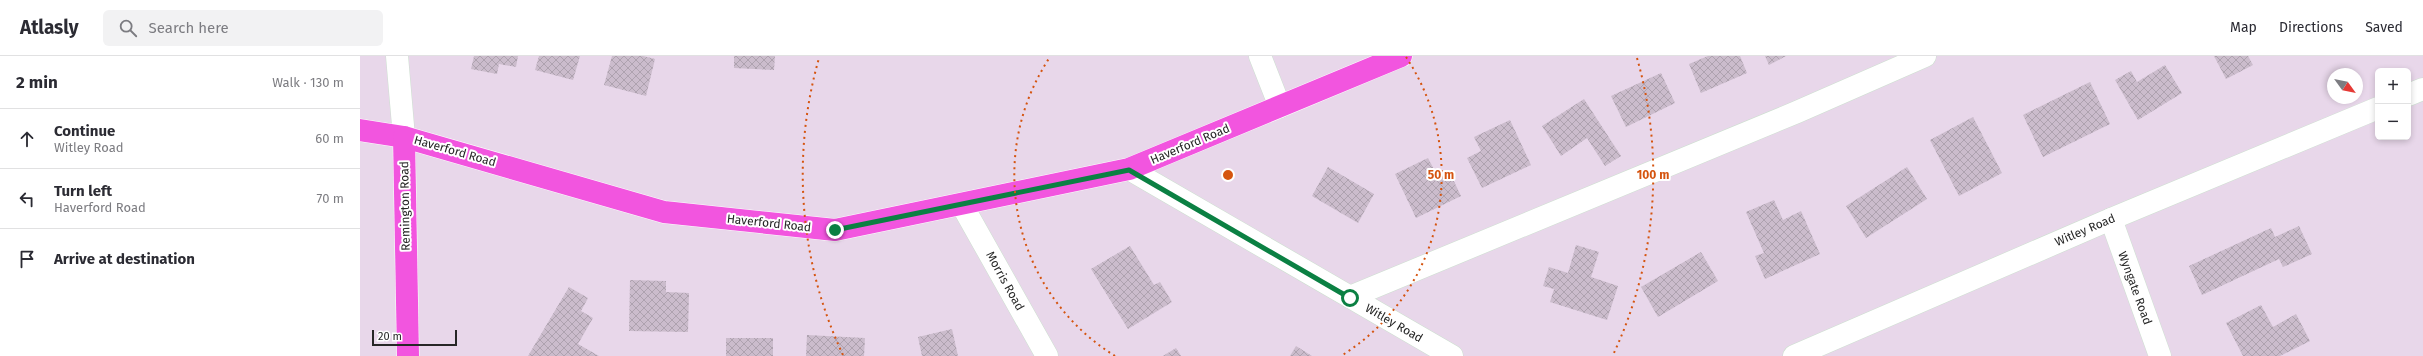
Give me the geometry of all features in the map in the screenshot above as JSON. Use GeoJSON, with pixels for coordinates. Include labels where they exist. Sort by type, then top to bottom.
{"type":"FeatureCollection","features":[{"type":"Feature","properties":{"kind":"main road","name":"Haverford Road"},"geometry":{"type":"LineString","coordinates":[[360,130],[404,137],[664,212],[835,230],[1129,170],[1401,56]]}},
{"type":"Feature","properties":{"kind":"main road","name":"Remington Road"},"geometry":{"type":"LineString","coordinates":[[404,137],[408,356]]}},
{"type":"Feature","properties":{"kind":"street","name":"Remington Road"},"geometry":{"type":"LineString","coordinates":[[397,56],[404,137]]}},
{"type":"Feature","properties":{"kind":"street"},"geometry":{"type":"LineString","coordinates":[[1260,56],[1280,107]]}},
{"type":"Feature","properties":{"kind":"street"},"geometry":{"type":"LineString","coordinates":[[1350,298],[1789,116],[1924,56]]}},
{"type":"Feature","properties":{"kind":"street"},"geometry":{"type":"LineString","coordinates":[[2411,94],[2423,89]]}},
{"type":"Feature","properties":{"kind":"street","name":"Witley Road"},"geometry":{"type":"LineString","coordinates":[[1794,356],[2111,219],[2375,109]]}},
{"type":"Feature","properties":{"kind":"street","name":"Witley Road"},"geometry":{"type":"LineString","coordinates":[[1129,170],[1452,356]]}},
{"type":"Feature","properties":{"kind":"street","name":"Morris Road"},"geometry":{"type":"LineString","coordinates":[[962,205],[1047,356]]}},
{"type":"Feature","properties":{"kind":"street","name":"Wyngate Road"},"geometry":{"type":"LineString","coordinates":[[2111,219],[2160,356]]}},
{"type":"Feature","properties":{"kind":"building"},"geometry":{"type":"Polygon","coordinates":[[[474,56],[518,56],[516,67],[499,64],[497,74],[471,69],[474,56]]]}},
{"type":"Feature","properties":{"kind":"building"},"geometry":{"type":"Polygon","coordinates":[[[539,56],[580,56],[573,80],[535,70],[539,56]]]}},
{"type":"Feature","properties":{"kind":"building"},"geometry":{"type":"Polygon","coordinates":[[[612,56],[643,56],[655,59],[646,96],[604,85],[612,56]]]}},
{"type":"Feature","properties":{"kind":"building"},"geometry":{"type":"Polygon","coordinates":[[[734,56],[775,56],[774,70],[734,68],[734,56]]]}},
{"type":"Feature","properties":{"kind":"building"},"geometry":{"type":"Polygon","coordinates":[[[1708,56],[1740,56],[1747,73],[1701,93],[1689,64],[1708,56]]]}},
{"type":"Feature","properties":{"kind":"building"},"geometry":{"type":"Polygon","coordinates":[[[1765,56],[1786,56],[1769,65],[1765,56]]]}},
{"type":"Feature","properties":{"kind":"building"},"geometry":{"type":"Polygon","coordinates":[[[2214,56],[2248,56],[2253,65],[2226,79],[2214,56]]]}},
{"type":"Feature","properties":{"kind":"building"},"geometry":{"type":"Polygon","coordinates":[[[2165,65],[2182,93],[2138,120],[2115,80],[2131,71],[2137,82],[2165,65]]]}},
{"type":"Feature","properties":{"kind":"building"},"geometry":{"type":"Polygon","coordinates":[[[1661,73],[1675,103],[1626,127],[1611,96],[1661,73]]]}},
{"type":"Feature","properties":{"kind":"building"},"geometry":{"type":"Polygon","coordinates":[[[2090,82],[2110,124],[2043,157],[2023,115],[2090,82]]]}},
{"type":"Feature","properties":{"kind":"building"},"geometry":{"type":"Polygon","coordinates":[[[1584,99],[1621,156],[1605,166],[1587,138],[1561,156],[1542,126],[1584,99]]]}},
{"type":"Feature","properties":{"kind":"building"},"geometry":{"type":"Polygon","coordinates":[[[1973,117],[2002,173],[1959,196],[1930,140],[1973,117]]]}},
{"type":"Feature","properties":{"kind":"building"},"geometry":{"type":"Polygon","coordinates":[[[1510,120],[1531,165],[1482,188],[1467,158],[1481,151],[1474,137],[1510,120]]]}},
{"type":"Feature","properties":{"kind":"building"},"geometry":{"type":"Polygon","coordinates":[[[1428,158],[1438,177],[1449,171],[1461,196],[1416,218],[1395,174],[1428,158]]]}},
{"type":"Feature","properties":{"kind":"building"},"geometry":{"type":"Polygon","coordinates":[[[1328,167],[1374,194],[1358,223],[1312,196],[1328,167]]]}},
{"type":"Feature","properties":{"kind":"building"},"geometry":{"type":"Polygon","coordinates":[[[1907,167],[1927,199],[1866,238],[1846,206],[1907,167]]]}},
{"type":"Feature","properties":{"kind":"building"},"geometry":{"type":"Polygon","coordinates":[[[1774,200],[1783,220],[1801,211],[1820,254],[1765,279],[1755,256],[1764,253],[1746,212],[1774,200]]]}},
{"type":"Feature","properties":{"kind":"building"},"geometry":{"type":"Polygon","coordinates":[[[2299,226],[2312,254],[2283,267],[2279,259],[2202,295],[2189,266],[2271,228],[2275,237],[2299,226]]]}},
{"type":"Feature","properties":{"kind":"building"},"geometry":{"type":"Polygon","coordinates":[[[1576,245],[1599,252],[1591,277],[1618,286],[1607,320],[1550,302],[1554,289],[1543,286],[1549,267],[1568,273],[1576,245]]]}},
{"type":"Feature","properties":{"kind":"building"},"geometry":{"type":"Polygon","coordinates":[[[1130,246],[1154,285],[1160,282],[1172,302],[1128,329],[1091,269],[1130,246]]]}},
{"type":"Feature","properties":{"kind":"building"},"geometry":{"type":"Polygon","coordinates":[[[1701,252],[1718,281],[1658,317],[1641,287],[1701,252]]]}},
{"type":"Feature","properties":{"kind":"building"},"geometry":{"type":"Polygon","coordinates":[[[630,280],[666,281],[666,292],[689,293],[688,332],[629,331],[630,280]]]}},
{"type":"Feature","properties":{"kind":"building"},"geometry":{"type":"Polygon","coordinates":[[[569,287],[588,298],[581,311],[593,318],[578,344],[599,356],[528,356],[569,287]]]}},
{"type":"Feature","properties":{"kind":"building"},"geometry":{"type":"Polygon","coordinates":[[[2261,305],[2273,327],[2296,314],[2310,341],[2280,356],[2243,356],[2226,323],[2261,305]]]}},
{"type":"Feature","properties":{"kind":"building"},"geometry":{"type":"Polygon","coordinates":[[[952,329],[958,356],[922,356],[918,337],[952,329]]]}},
{"type":"Feature","properties":{"kind":"building"},"geometry":{"type":"Polygon","coordinates":[[[807,335],[865,338],[864,356],[806,356],[807,335]]]}},
{"type":"Feature","properties":{"kind":"building"},"geometry":{"type":"Polygon","coordinates":[[[726,338],[773,338],[773,356],[726,356],[726,338]]]}},
{"type":"Feature","properties":{"kind":"building"},"geometry":{"type":"Polygon","coordinates":[[[1296,346],[1312,356],[1290,356],[1296,346]]]}},
{"type":"Feature","properties":{"kind":"building"},"geometry":{"type":"Polygon","coordinates":[[[1176,348],[1181,356],[1163,356],[1176,348]]]}},
{"type":"Feature","properties":{"kind":"route"},"geometry":{"type":"LineString","coordinates":[[835,230],[1129,170],[1350,298]]}}]}
